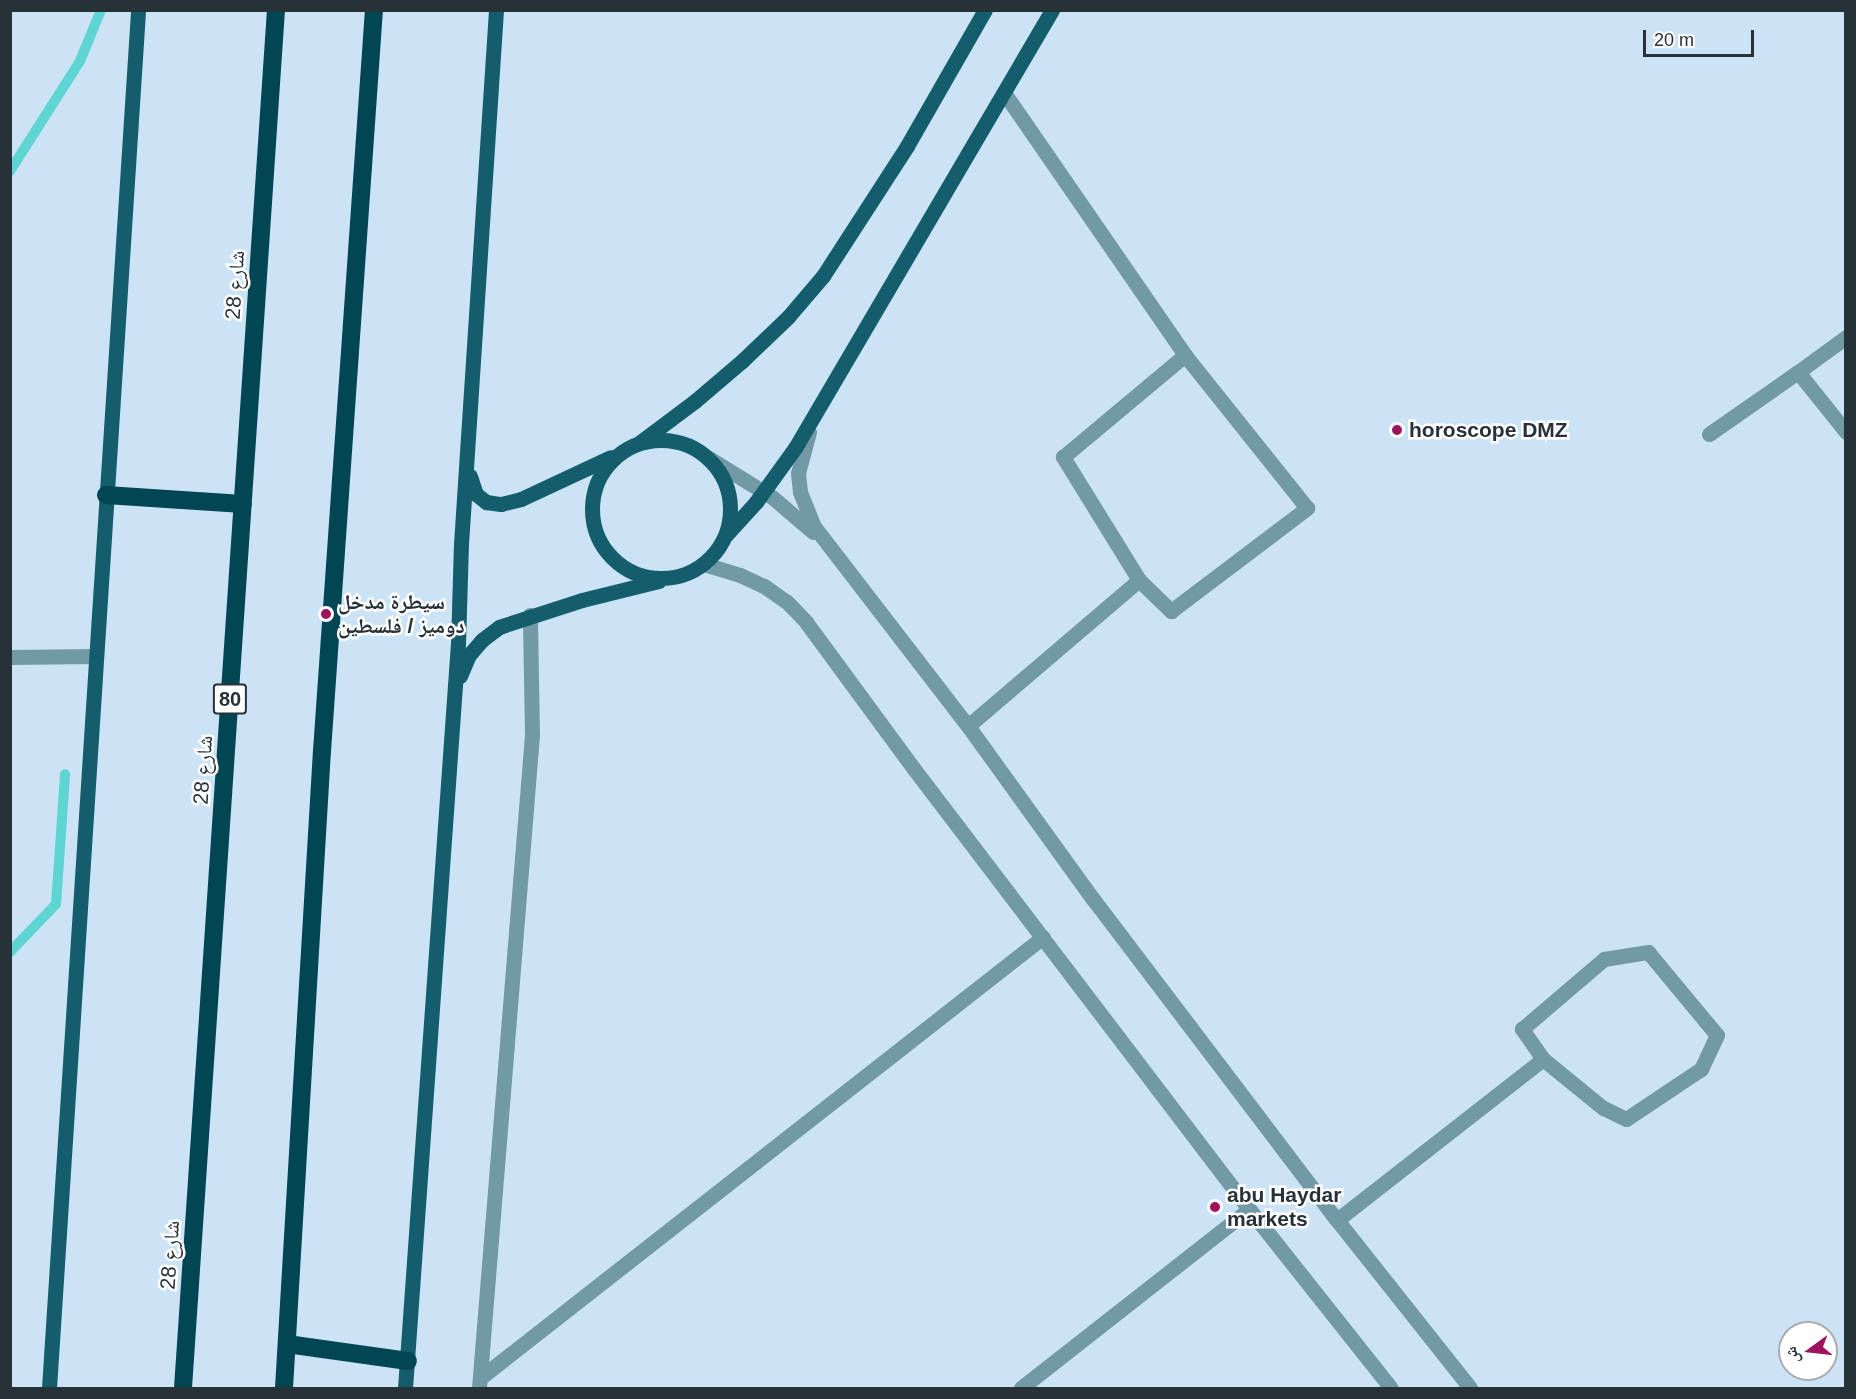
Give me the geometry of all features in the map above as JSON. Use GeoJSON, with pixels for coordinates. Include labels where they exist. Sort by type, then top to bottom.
{"type":"FeatureCollection","features":[{"type":"Feature","properties":{"kind":"highway","name":"شارع 28"},"geometry":{"type":"LineString","coordinates":[[183,1389],[276,10]]}},
{"type":"Feature","properties":{"kind":"highway"},"geometry":{"type":"LineString","coordinates":[[284,1389],[323,740],[374,10]]}},
{"type":"Feature","properties":{"kind":"highway"},"geometry":{"type":"LineString","coordinates":[[106,495],[243,504]]}},
{"type":"Feature","properties":{"kind":"highway"},"geometry":{"type":"LineString","coordinates":[[287,1344],[408,1360]]}},
{"type":"Feature","properties":{"kind":"main road"},"geometry":{"type":"LineString","coordinates":[[49,1389],[138,10]]}},
{"type":"Feature","properties":{"kind":"main road"},"geometry":{"type":"LineString","coordinates":[[405,1389],[453,708],[468,435],[496,10]]}},
{"type":"Feature","properties":{"kind":"main road"},"geometry":{"type":"LineString","coordinates":[[468,435],[470,479],[476,494],[486,502],[501,504],[521,499],[639,443],[696,401],[788,317],[823,276],[907,146],[985,10]]}},
{"type":"Feature","properties":{"kind":"main road"},"geometry":{"type":"LineString","coordinates":[[453,708],[461,672],[469,655],[482,640],[499,627],[530,615],[672,578],[704,564],[717,551],[726,535],[764,491],[813,419],[1052,10]]}},
{"type":"Feature","properties":{"kind":"main road"},"geometry":{"type":"LineString","coordinates":[[639,443],[662,439],[687,444],[707,457],[720,473],[729,493],[731,514],[726,535]]}},
{"type":"Feature","properties":{"kind":"main road"},"geometry":{"type":"LineString","coordinates":[[619,453],[605,468],[596,486],[591,506],[594,527],[609,554],[632,573],[652,578],[672,578]]}},
{"type":"Feature","properties":{"kind":"street"},"geometry":{"type":"LineString","coordinates":[[1004,93],[1185,355],[1307,508],[1172,611],[1139,580],[1063,457],[1185,355]]}},
{"type":"Feature","properties":{"kind":"street"},"geometry":{"type":"LineString","coordinates":[[1709,434],[1845,337]]}},
{"type":"Feature","properties":{"kind":"street"},"geometry":{"type":"LineString","coordinates":[[1798,372],[1845,432]]}},
{"type":"Feature","properties":{"kind":"street"},"geometry":{"type":"LineString","coordinates":[[813,419],[798,473],[800,492],[813,525],[968,726],[1093,899],[1337,1220],[1470,1389]]}},
{"type":"Feature","properties":{"kind":"street"},"geometry":{"type":"LineString","coordinates":[[707,457],[764,491],[810,528],[846,567]]}},
{"type":"Feature","properties":{"kind":"street"},"geometry":{"type":"LineString","coordinates":[[704,564],[740,575],[764,586],[787,602],[806,622],[914,769],[1249,1209],[1391,1389]]}},
{"type":"Feature","properties":{"kind":"street"},"geometry":{"type":"LineString","coordinates":[[968,726],[1139,580]]}},
{"type":"Feature","properties":{"kind":"street"},"geometry":{"type":"LineString","coordinates":[[480,1383],[532,735],[530,615]]}},
{"type":"Feature","properties":{"kind":"street"},"geometry":{"type":"LineString","coordinates":[[10,657],[95,656]]}},
{"type":"Feature","properties":{"kind":"street"},"geometry":{"type":"LineString","coordinates":[[480,1383],[1043,937]]}},
{"type":"Feature","properties":{"kind":"street"},"geometry":{"type":"LineString","coordinates":[[1648,952],[1717,1035],[1701,1069],[1626,1119],[1603,1108],[1543,1059],[1522,1029],[1604,958],[1648,952]]}},
{"type":"Feature","properties":{"kind":"street"},"geometry":{"type":"LineString","coordinates":[[1337,1220],[1543,1059]]}},
{"type":"Feature","properties":{"kind":"street"},"geometry":{"type":"LineString","coordinates":[[1021,1389],[1249,1209]]}},
{"type":"Feature","properties":{"kind":"waterway"},"geometry":{"type":"LineString","coordinates":[[10,171],[80,61],[101,10]]}},
{"type":"Feature","properties":{"kind":"waterway"},"geometry":{"type":"LineString","coordinates":[[10,952],[56,904],[65,774]]}},
{"type":"Feature","properties":{"kind":"place","name":"horoscope DMZ"},"geometry":{"type":"Point","coordinates":[1397,430]}},
{"type":"Feature","properties":{"kind":"place","name":"سيطرة مدخل دوميز / فلسطين"},"geometry":{"type":"Point","coordinates":[326,614]}},
{"type":"Feature","properties":{"kind":"place","name":"abu Haydar markets"},"geometry":{"type":"Point","coordinates":[1215,1207]}}]}
